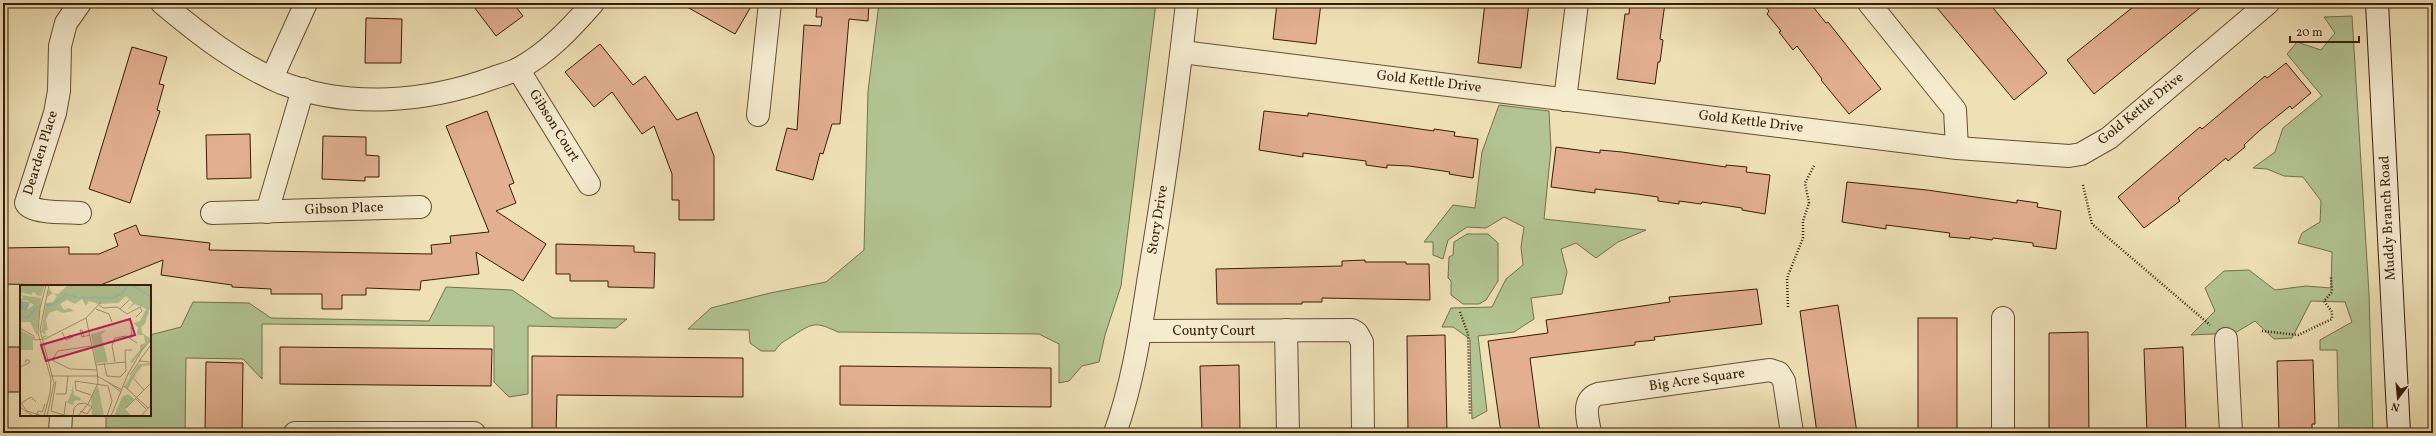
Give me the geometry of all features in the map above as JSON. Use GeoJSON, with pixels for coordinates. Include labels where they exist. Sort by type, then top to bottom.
{"type":"FeatureCollection","features":[{"type":"Feature","properties":{"kind":"street","name":"Dearden Place"},"geometry":{"type":"LineString","coordinates":[[80,3],[66,23],[60,46],[59,91],[55,113],[26,203],[31,209],[38,211],[80,213]]}},
{"type":"Feature","properties":{"kind":"street"},"geometry":{"type":"LineString","coordinates":[[162,3],[205,38],[238,60],[272,78],[303,89],[352,98],[406,100],[463,89],[518,69],[551,46],[593,3]]}},
{"type":"Feature","properties":{"kind":"street"},"geometry":{"type":"LineString","coordinates":[[272,78],[306,3]]}},
{"type":"Feature","properties":{"kind":"street"},"geometry":{"type":"LineString","coordinates":[[758,115],[770,3]]}},
{"type":"Feature","properties":{"kind":"street","name":"Story Drive"},"geometry":{"type":"LineString","coordinates":[[1115,433],[1128,398],[1142,331],[1182,52],[1187,3]]}},
{"type":"Feature","properties":{"kind":"street"},"geometry":{"type":"LineString","coordinates":[[1565,100],[1577,3]]}},
{"type":"Feature","properties":{"kind":"street"},"geometry":{"type":"LineString","coordinates":[[1869,3],[1955,110],[1957,148]]}},
{"type":"Feature","properties":{"kind":"street","name":"Gold Kettle Drive"},"geometry":{"type":"LineString","coordinates":[[1182,52],[1957,148],[2057,156],[2081,154],[2109,138],[2268,3]]}},
{"type":"Feature","properties":{"kind":"street","name":"Muddy Branch Road"},"geometry":{"type":"LineString","coordinates":[[2377,3],[2399,433]]}},
{"type":"Feature","properties":{"kind":"street","name":"Gibson Court"},"geometry":{"type":"LineString","coordinates":[[518,69],[589,184]]}},
{"type":"Feature","properties":{"kind":"street"},"geometry":{"type":"LineString","coordinates":[[267,212],[303,89]]}},
{"type":"Feature","properties":{"kind":"street","name":"Gibson Place"},"geometry":{"type":"LineString","coordinates":[[212,213],[420,207]]}},
{"type":"Feature","properties":{"kind":"street"},"geometry":{"type":"LineString","coordinates":[[2003,318],[2003,433]]}},
{"type":"Feature","properties":{"kind":"street","name":"County Court"},"geometry":{"type":"LineString","coordinates":[[1142,331],[1347,329],[1357,333],[1362,342],[1363,433]]}},
{"type":"Feature","properties":{"kind":"street"},"geometry":{"type":"LineString","coordinates":[[1286,330],[1288,433]]}},
{"type":"Feature","properties":{"kind":"street"},"geometry":{"type":"LineString","coordinates":[[2226,339],[2230,433]]}},
{"type":"Feature","properties":{"kind":"street","name":"Big Acre Square"},"geometry":{"type":"LineString","coordinates":[[1590,433],[1586,408],[1590,398],[1598,394],[1770,370],[1779,373],[1784,381],[1792,433]]}},
{"type":"Feature","properties":{"kind":"street"},"geometry":{"type":"LineString","coordinates":[[60,433],[61,416]]}},
{"type":"Feature","properties":{"kind":"street"},"geometry":{"type":"LineString","coordinates":[[295,433],[474,433]]}},
{"type":"Feature","properties":{"kind":"path"},"geometry":{"type":"LineString","coordinates":[[1788,306],[1787,278],[1803,238],[1803,220],[1809,203],[1805,183],[1815,164]]}},
{"type":"Feature","properties":{"kind":"path"},"geometry":{"type":"LineString","coordinates":[[2083,185],[2092,224],[2226,339]]}},
{"type":"Feature","properties":{"kind":"path"},"geometry":{"type":"LineString","coordinates":[[2262,331],[2298,335],[2332,319],[2332,312],[2324,301],[2325,298],[2332,292],[2331,278]]}},
{"type":"Feature","properties":{"kind":"path"},"geometry":{"type":"LineString","coordinates":[[1460,312],[1468,334],[1470,414]]}},
{"type":"Feature","properties":{"kind":"green space"},"geometry":{"type":"Polygon","coordinates":[[[879,3],[1156,3],[1121,286],[1105,335],[1099,362],[1082,366],[1069,381],[1059,383],[1059,344],[1039,334],[838,332],[825,326],[815,325],[806,328],[779,345],[775,351],[761,351],[750,343],[749,330],[688,329],[711,308],[770,293],[826,282],[864,250],[868,91],[879,3]]]}},
{"type":"Feature","properties":{"kind":"green space"},"geometry":{"type":"Polygon","coordinates":[[[2352,16],[2369,294],[2373,433],[2339,433],[2337,350],[2320,350],[2320,340],[2352,322],[2345,302],[2311,301],[2292,338],[2274,339],[2255,321],[2235,333],[2191,335],[2215,311],[2205,288],[2224,271],[2249,270],[2275,290],[2306,286],[2331,288],[2332,252],[2298,243],[2302,233],[2320,222],[2321,201],[2303,177],[2284,176],[2267,169],[2253,168],[2275,152],[2283,128],[2322,96],[2287,54],[2297,42],[2321,50],[2335,33],[2324,17],[2352,16]]]}},
{"type":"Feature","properties":{"kind":"green space"},"geometry":{"type":"Polygon","coordinates":[[[1499,105],[1549,111],[1551,149],[1544,219],[1646,230],[1618,242],[1596,258],[1576,243],[1561,249],[1567,272],[1562,294],[1531,298],[1534,319],[1514,332],[1478,336],[1487,411],[1472,419],[1470,339],[1453,327],[1442,327],[1451,308],[1492,307],[1506,279],[1523,265],[1521,247],[1524,227],[1504,217],[1486,228],[1467,227],[1448,240],[1443,259],[1433,255],[1433,242],[1424,242],[1453,205],[1475,208],[1482,152],[1499,105]]]}},
{"type":"Feature","properties":{"kind":"green space"},"geometry":{"type":"Polygon","coordinates":[[[1467,234],[1488,234],[1498,243],[1498,281],[1486,300],[1479,304],[1463,304],[1451,295],[1451,281],[1448,278],[1449,257],[1453,255],[1454,242],[1467,234]]]}},
{"type":"Feature","properties":{"kind":"green space"},"geometry":{"type":"Polygon","coordinates":[[[446,287],[512,290],[553,318],[627,319],[616,328],[528,326],[528,394],[509,397],[494,382],[494,326],[262,324],[262,379],[243,359],[186,358],[185,433],[106,433],[106,416],[151,416],[151,335],[181,327],[193,302],[249,303],[271,318],[429,321],[446,287]]]}},
{"type":"Feature","properties":{"kind":"building"},"geometry":{"type":"Polygon","coordinates":[[[471,3],[513,3],[523,16],[496,36],[471,3]]]}},
{"type":"Feature","properties":{"kind":"building"},"geometry":{"type":"Polygon","coordinates":[[[680,3],[753,3],[735,34],[680,3]]]}},
{"type":"Feature","properties":{"kind":"building"},"geometry":{"type":"Polygon","coordinates":[[[817,3],[869,3],[868,21],[849,19],[840,124],[832,124],[823,154],[820,153],[813,180],[776,170],[787,128],[797,130],[804,25],[821,26],[822,17],[816,17],[817,3]]]}},
{"type":"Feature","properties":{"kind":"building"},"geometry":{"type":"Polygon","coordinates":[[[1277,3],[1321,3],[1316,44],[1273,39],[1277,3]]]}},
{"type":"Feature","properties":{"kind":"building"},"geometry":{"type":"Polygon","coordinates":[[[1485,3],[1529,3],[1521,68],[1478,63],[1485,3]]]}},
{"type":"Feature","properties":{"kind":"building"},"geometry":{"type":"Polygon","coordinates":[[[1630,3],[1665,3],[1660,39],[1663,40],[1655,84],[1617,79],[1625,14],[1629,14],[1630,3]]]}},
{"type":"Feature","properties":{"kind":"building"},"geometry":{"type":"Polygon","coordinates":[[[1763,3],[1810,3],[1826,23],[1828,22],[1881,89],[1849,114],[1821,80],[1822,79],[1797,46],[1793,50],[1779,32],[1781,31],[1767,14],[1769,11],[1763,3]]]}},
{"type":"Feature","properties":{"kind":"building"},"geometry":{"type":"Polygon","coordinates":[[[1933,3],[1989,3],[2047,73],[2014,100],[1933,3]]]}},
{"type":"Feature","properties":{"kind":"building"},"geometry":{"type":"Polygon","coordinates":[[[2138,3],[2206,3],[2094,94],[2067,60],[2138,3]]]}},
{"type":"Feature","properties":{"kind":"building"},"geometry":{"type":"Polygon","coordinates":[[[366,18],[402,19],[401,63],[365,63],[366,18]]]}},
{"type":"Feature","properties":{"kind":"building"},"geometry":{"type":"Polygon","coordinates":[[[600,44],[633,85],[645,76],[677,120],[697,112],[714,156],[714,220],[679,220],[679,200],[672,200],[672,174],[654,126],[642,134],[612,92],[594,107],[565,72],[600,44]]]}},
{"type":"Feature","properties":{"kind":"building"},"geometry":{"type":"Polygon","coordinates":[[[132,47],[167,57],[159,84],[164,85],[157,110],[160,111],[130,203],[89,189],[132,47]]]}},
{"type":"Feature","properties":{"kind":"building"},"geometry":{"type":"Polygon","coordinates":[[[2286,63],[2311,93],[2292,109],[2290,106],[2259,131],[2244,145],[2245,147],[2228,161],[2226,158],[2178,198],[2180,201],[2144,228],[2118,197],[2200,127],[2202,129],[2265,76],[2267,78],[2286,63]]]}},
{"type":"Feature","properties":{"kind":"building"},"geometry":{"type":"Polygon","coordinates":[[[487,111],[514,183],[509,185],[516,203],[496,211],[546,244],[523,281],[476,252],[479,274],[421,281],[420,290],[366,288],[366,295],[342,295],[342,309],[322,309],[322,294],[271,294],[271,289],[232,287],[232,285],[161,275],[163,260],[100,285],[3,284],[3,248],[69,247],[69,254],[99,254],[118,246],[114,234],[136,225],[140,235],[210,243],[209,250],[432,254],[431,245],[451,243],[450,236],[489,232],[446,126],[487,111]]]}},
{"type":"Feature","properties":{"kind":"building"},"geometry":{"type":"Polygon","coordinates":[[[1264,111],[1308,116],[1308,113],[1434,131],[1434,129],[1455,132],[1454,136],[1478,139],[1473,178],[1449,174],[1450,172],[1409,166],[1387,165],[1387,168],[1366,165],[1366,161],[1303,153],[1303,157],[1259,150],[1264,111]]]}},
{"type":"Feature","properties":{"kind":"building"},"geometry":{"type":"Polygon","coordinates":[[[250,134],[251,178],[207,179],[206,135],[250,134]]]}},
{"type":"Feature","properties":{"kind":"building"},"geometry":{"type":"Polygon","coordinates":[[[323,136],[366,137],[366,155],[379,156],[379,177],[365,177],[365,181],[322,179],[323,136]]]}},
{"type":"Feature","properties":{"kind":"building"},"geometry":{"type":"Polygon","coordinates":[[[1556,147],[1600,153],[1600,150],[1622,152],[1726,167],[1726,165],[1747,167],[1746,172],[1770,175],[1765,214],[1742,210],[1742,208],[1702,202],[1701,204],[1679,201],[1679,204],[1658,201],[1658,197],[1637,194],[1595,189],[1595,193],[1551,187],[1556,147]]]}},
{"type":"Feature","properties":{"kind":"building"},"geometry":{"type":"Polygon","coordinates":[[[1847,182],[1927,190],[2017,203],[2017,200],[2038,203],[2037,207],[2061,211],[2056,249],[2033,246],[2033,243],[1993,238],[1992,240],[1970,237],[1970,239],[1949,237],[1950,233],[1886,225],[1886,229],[1842,222],[1847,182]]]}},
{"type":"Feature","properties":{"kind":"building"},"geometry":{"type":"Polygon","coordinates":[[[556,244],[634,246],[634,252],[655,253],[654,288],[608,287],[608,281],[570,281],[570,274],[556,274],[556,244]]]}},
{"type":"Feature","properties":{"kind":"building"},"geometry":{"type":"Polygon","coordinates":[[[1365,260],[1365,262],[1406,262],[1406,264],[1429,264],[1430,300],[1322,298],[1322,302],[1302,302],[1302,304],[1217,304],[1216,269],[1342,266],[1342,261],[1365,260]]]}},
{"type":"Feature","properties":{"kind":"building"},"geometry":{"type":"Polygon","coordinates":[[[1757,289],[1762,324],[1654,337],[1655,340],[1635,342],[1635,345],[1530,358],[1540,433],[1501,433],[1488,341],[1548,333],[1546,320],[1670,302],[1669,297],[1757,289]]]}},
{"type":"Feature","properties":{"kind":"building"},"geometry":{"type":"Polygon","coordinates":[[[1838,305],[1857,433],[1817,433],[1800,311],[1838,305]]]}},
{"type":"Feature","properties":{"kind":"building"},"geometry":{"type":"Polygon","coordinates":[[[1918,318],[1957,318],[1957,433],[1918,433],[1918,318]]]}},
{"type":"Feature","properties":{"kind":"building"},"geometry":{"type":"Polygon","coordinates":[[[2088,332],[2089,433],[2049,433],[2049,333],[2088,332]]]}},
{"type":"Feature","properties":{"kind":"building"},"geometry":{"type":"Polygon","coordinates":[[[1445,335],[1447,433],[1408,433],[1407,336],[1445,335]]]}},
{"type":"Feature","properties":{"kind":"building"},"geometry":{"type":"Polygon","coordinates":[[[3,347],[20,347],[20,392],[3,392],[3,347]]]}},
{"type":"Feature","properties":{"kind":"building"},"geometry":{"type":"Polygon","coordinates":[[[280,347],[492,349],[491,386],[280,384],[280,347]]]}},
{"type":"Feature","properties":{"kind":"building"},"geometry":{"type":"Polygon","coordinates":[[[2183,347],[2186,433],[2147,433],[2144,349],[2183,347]]]}},
{"type":"Feature","properties":{"kind":"building"},"geometry":{"type":"Polygon","coordinates":[[[532,356],[743,358],[743,397],[557,395],[556,433],[532,433],[532,356]]]}},
{"type":"Feature","properties":{"kind":"building"},"geometry":{"type":"Polygon","coordinates":[[[2313,360],[2315,424],[2312,424],[2312,433],[2279,433],[2277,361],[2313,360]]]}},
{"type":"Feature","properties":{"kind":"building"},"geometry":{"type":"Polygon","coordinates":[[[206,362],[243,363],[242,433],[205,433],[206,362]]]}},
{"type":"Feature","properties":{"kind":"building"},"geometry":{"type":"Polygon","coordinates":[[[1239,365],[1240,433],[1202,433],[1200,366],[1239,365]]]}},
{"type":"Feature","properties":{"kind":"building"},"geometry":{"type":"Polygon","coordinates":[[[840,366],[1051,368],[1051,407],[840,405],[840,366]]]}}]}
